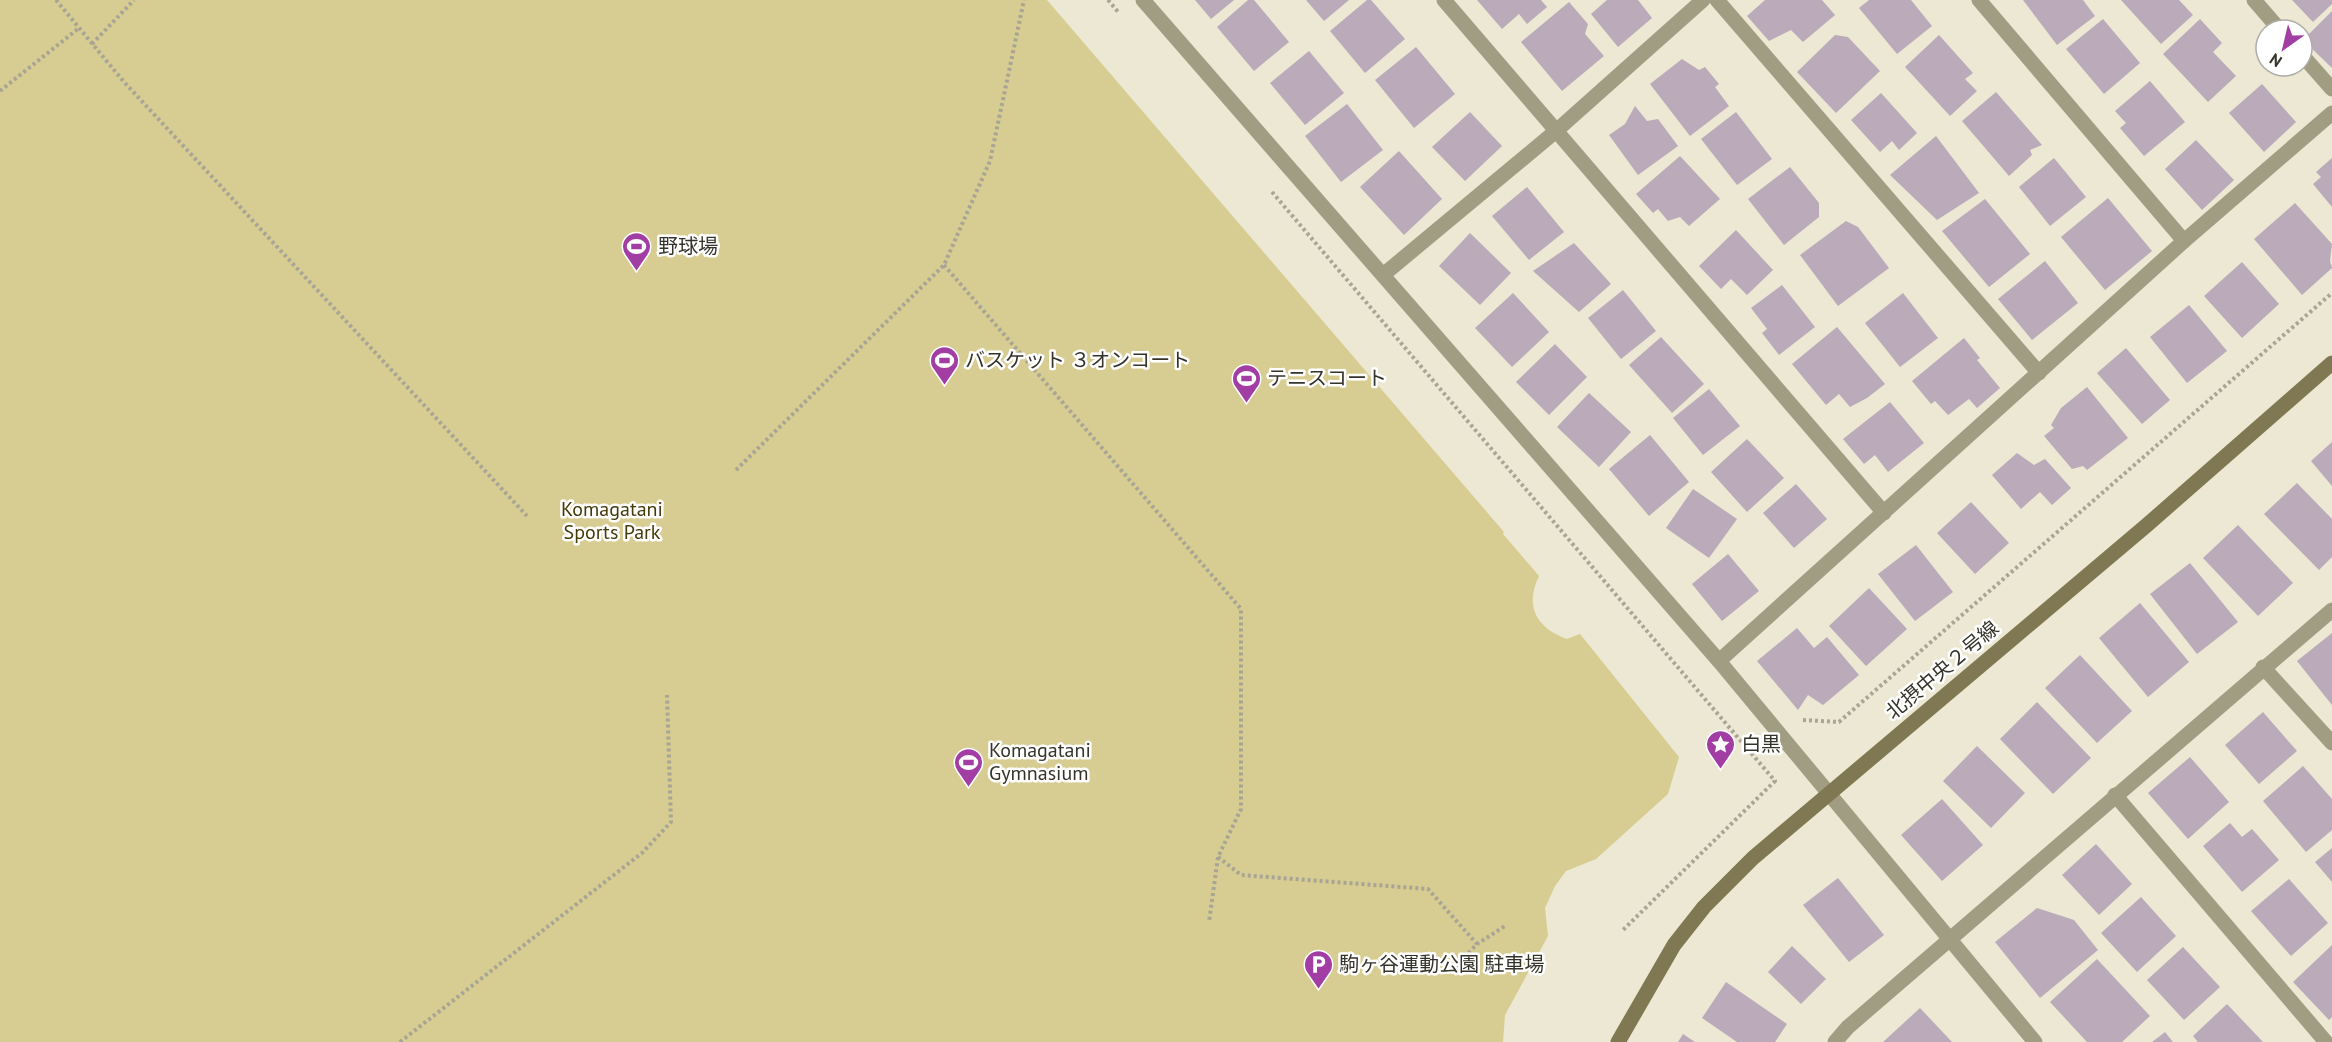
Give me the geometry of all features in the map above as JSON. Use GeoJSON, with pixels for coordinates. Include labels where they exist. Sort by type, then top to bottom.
{"type":"FeatureCollection","features":[{"type":"Feature","properties":{"kind":"street"},"geometry":{"type":"LineString","coordinates":[[1143,0],[1719,661],[2036,1042]]}},
{"type":"Feature","properties":{"kind":"street"},"geometry":{"type":"LineString","coordinates":[[1444,0],[1884,513]]}},
{"type":"Feature","properties":{"kind":"street"},"geometry":{"type":"LineString","coordinates":[[1383,275],[1556,131],[1703,0]]}},
{"type":"Feature","properties":{"kind":"street"},"geometry":{"type":"LineString","coordinates":[[1717,0],[2039,373]]}},
{"type":"Feature","properties":{"kind":"street"},"geometry":{"type":"LineString","coordinates":[[1979,0],[2184,241]]}},
{"type":"Feature","properties":{"kind":"street"},"geometry":{"type":"LineString","coordinates":[[2254,0],[2270,18]]}},
{"type":"Feature","properties":{"kind":"street"},"geometry":{"type":"LineString","coordinates":[[2314,69],[2332,89]]}},
{"type":"Feature","properties":{"kind":"street"},"geometry":{"type":"LineString","coordinates":[[1719,661],[2184,241],[2332,113]]}},
{"type":"Feature","properties":{"kind":"street","name":"北摂中央２号線"},"geometry":{"type":"LineString","coordinates":[[1618,1042],[1674,945],[1704,907],[1753,858],[2147,525],[2332,363]]}},
{"type":"Feature","properties":{"kind":"street"},"geometry":{"type":"LineString","coordinates":[[1835,1042],[1848,1027],[2263,667],[2332,610]]}},
{"type":"Feature","properties":{"kind":"street"},"geometry":{"type":"LineString","coordinates":[[2263,667],[2332,743]]}},
{"type":"Feature","properties":{"kind":"street"},"geometry":{"type":"LineString","coordinates":[[2115,795],[2326,1042]]}},
{"type":"Feature","properties":{"kind":"path"},"geometry":{"type":"LineString","coordinates":[[56,0],[124,82],[527,516]]}},
{"type":"Feature","properties":{"kind":"path"},"geometry":{"type":"LineString","coordinates":[[92,44],[134,0]]}},
{"type":"Feature","properties":{"kind":"path"},"geometry":{"type":"LineString","coordinates":[[736,470],[944,265],[990,161],[1024,0]]}},
{"type":"Feature","properties":{"kind":"path"},"geometry":{"type":"LineString","coordinates":[[1108,0],[1124,18]]}},
{"type":"Feature","properties":{"kind":"path"},"geometry":{"type":"LineString","coordinates":[[0,91],[79,28]]}},
{"type":"Feature","properties":{"kind":"path"},"geometry":{"type":"LineString","coordinates":[[1271,190],[1775,781],[1623,930]]}},
{"type":"Feature","properties":{"kind":"path"},"geometry":{"type":"LineString","coordinates":[[944,265],[1241,609],[1241,809],[1218,857],[1209,922]]}},
{"type":"Feature","properties":{"kind":"path"},"geometry":{"type":"LineString","coordinates":[[1803,720],[1839,722],[2332,293]]}},
{"type":"Feature","properties":{"kind":"path"},"geometry":{"type":"LineString","coordinates":[[400,1042],[642,853],[671,822],[667,695]]}},
{"type":"Feature","properties":{"kind":"path"},"geometry":{"type":"LineString","coordinates":[[1218,857],[1242,875],[1428,890],[1477,944]]}},
{"type":"Feature","properties":{"kind":"path"},"geometry":{"type":"LineString","coordinates":[[1456,966],[1477,944],[1505,926]]}},
{"type":"Feature","properties":{"kind":"green space","name":"Komagatani Sports Park"},"geometry":{"type":"Polygon","coordinates":[[[0,0],[1047,0],[1504,532],[1503,534],[1539,576],[1533,597],[1533,607],[1541,622],[1548,629],[1567,639],[1580,634],[1679,757],[1668,794],[1596,859],[1566,871],[1555,886],[1545,908],[1548,936],[1505,1015],[1503,1042],[0,1042],[0,0]]]}},
{"type":"Feature","properties":{"kind":"building"},"geometry":{"type":"Polygon","coordinates":[[[1195,0],[1234,0],[1211,19],[1195,0]]]}},
{"type":"Feature","properties":{"kind":"building"},"geometry":{"type":"Polygon","coordinates":[[[1248,0],[1254,0],[1289,42],[1254,71],[1217,27],[1248,0]]]}},
{"type":"Feature","properties":{"kind":"building"},"geometry":{"type":"Polygon","coordinates":[[[1306,0],[1349,0],[1324,21],[1306,0]]]}},
{"type":"Feature","properties":{"kind":"building"},"geometry":{"type":"Polygon","coordinates":[[[1367,0],[1371,0],[1405,39],[1365,73],[1330,31],[1367,0]]]}},
{"type":"Feature","properties":{"kind":"building"},"geometry":{"type":"Polygon","coordinates":[[[1477,0],[1541,0],[1547,7],[1527,24],[1519,14],[1502,29],[1477,0]]]}},
{"type":"Feature","properties":{"kind":"building"},"geometry":{"type":"Polygon","coordinates":[[[1607,0],[1638,0],[1652,18],[1618,47],[1591,14],[1607,0]]]}},
{"type":"Feature","properties":{"kind":"building"},"geometry":{"type":"Polygon","coordinates":[[[1765,0],[1822,0],[1835,15],[1803,42],[1791,30],[1769,41],[1747,16],[1765,0]]]}},
{"type":"Feature","properties":{"kind":"building"},"geometry":{"type":"Polygon","coordinates":[[[1869,0],[1911,0],[1932,26],[1897,54],[1859,8],[1869,0]]]}},
{"type":"Feature","properties":{"kind":"building"},"geometry":{"type":"Polygon","coordinates":[[[2023,0],[2083,0],[2095,16],[2057,45],[2023,0]]]}},
{"type":"Feature","properties":{"kind":"building"},"geometry":{"type":"Polygon","coordinates":[[[2121,0],[2179,0],[2193,15],[2161,44],[2121,0]]]}},
{"type":"Feature","properties":{"kind":"building"},"geometry":{"type":"Polygon","coordinates":[[[2292,0],[2332,0],[2332,4],[2314,21],[2314,18],[2309,18],[2292,0]]]}},
{"type":"Feature","properties":{"kind":"building"},"geometry":{"type":"Polygon","coordinates":[[[1569,2],[1588,24],[1585,34],[1604,56],[1562,91],[1521,42],[1569,2]]]}},
{"type":"Feature","properties":{"kind":"building"},"geometry":{"type":"Polygon","coordinates":[[[2332,11],[2332,68],[2314,51],[2314,29],[2332,11]]]}},
{"type":"Feature","properties":{"kind":"building"},"geometry":{"type":"Polygon","coordinates":[[[2103,19],[2140,63],[2104,94],[2066,49],[2103,19]]]}},
{"type":"Feature","properties":{"kind":"building"},"geometry":{"type":"Polygon","coordinates":[[[2200,19],[2222,43],[2213,52],[2236,76],[2208,102],[2163,54],[2200,19]]]}},
{"type":"Feature","properties":{"kind":"building"},"geometry":{"type":"Polygon","coordinates":[[[1835,35],[1848,37],[1880,71],[1836,113],[1797,72],[1835,35]]]}},
{"type":"Feature","properties":{"kind":"building"},"geometry":{"type":"Polygon","coordinates":[[[1939,35],[1973,73],[1965,79],[1977,91],[1950,116],[1905,67],[1939,35]]]}},
{"type":"Feature","properties":{"kind":"building"},"geometry":{"type":"Polygon","coordinates":[[[1416,47],[1455,94],[1414,128],[1375,80],[1416,47]]]}},
{"type":"Feature","properties":{"kind":"building"},"geometry":{"type":"Polygon","coordinates":[[[1309,51],[1344,93],[1305,125],[1270,83],[1309,51]]]}},
{"type":"Feature","properties":{"kind":"building"},"geometry":{"type":"Polygon","coordinates":[[[1682,59],[1699,70],[1705,67],[1719,84],[1715,87],[1729,106],[1690,136],[1650,84],[1682,59]]]}},
{"type":"Feature","properties":{"kind":"building"},"geometry":{"type":"Polygon","coordinates":[[[2150,81],[2185,122],[2144,156],[2120,128],[2126,123],[2115,111],[2150,81]]]}},
{"type":"Feature","properties":{"kind":"building"},"geometry":{"type":"Polygon","coordinates":[[[2262,84],[2296,122],[2264,152],[2229,113],[2262,84]]]}},
{"type":"Feature","properties":{"kind":"building"},"geometry":{"type":"Polygon","coordinates":[[[1996,92],[2042,145],[2030,150],[2032,155],[2009,176],[1962,121],[1996,92]]]}},
{"type":"Feature","properties":{"kind":"building"},"geometry":{"type":"Polygon","coordinates":[[[1881,93],[1917,133],[1899,150],[1892,141],[1880,152],[1851,120],[1881,93]]]}},
{"type":"Feature","properties":{"kind":"building"},"geometry":{"type":"Polygon","coordinates":[[[1347,104],[1383,150],[1341,182],[1305,136],[1347,104]]]}},
{"type":"Feature","properties":{"kind":"building"},"geometry":{"type":"Polygon","coordinates":[[[1635,106],[1647,121],[1658,119],[1678,146],[1638,175],[1609,135],[1625,124],[1635,106]]]}},
{"type":"Feature","properties":{"kind":"building"},"geometry":{"type":"Polygon","coordinates":[[[1470,112],[1502,146],[1465,181],[1432,147],[1470,112]]]}},
{"type":"Feature","properties":{"kind":"building"},"geometry":{"type":"Polygon","coordinates":[[[1736,112],[1772,159],[1737,185],[1701,139],[1736,112]]]}},
{"type":"Feature","properties":{"kind":"building"},"geometry":{"type":"Polygon","coordinates":[[[1936,136],[1979,193],[1937,220],[1890,175],[1936,136]]]}},
{"type":"Feature","properties":{"kind":"building"},"geometry":{"type":"Polygon","coordinates":[[[2196,140],[2234,180],[2202,210],[2165,169],[2196,140]]]}},
{"type":"Feature","properties":{"kind":"building"},"geometry":{"type":"Polygon","coordinates":[[[1399,151],[1442,199],[1404,235],[1360,187],[1399,151]]]}},
{"type":"Feature","properties":{"kind":"building"},"geometry":{"type":"Polygon","coordinates":[[[1680,156],[1720,199],[1689,226],[1680,217],[1668,221],[1658,209],[1653,213],[1636,194],[1680,156]]]}},
{"type":"Feature","properties":{"kind":"building"},"geometry":{"type":"Polygon","coordinates":[[[2054,158],[2086,197],[2050,226],[2019,187],[2054,158]]]}},
{"type":"Feature","properties":{"kind":"building"},"geometry":{"type":"Polygon","coordinates":[[[2332,158],[2332,207],[2313,184],[2321,177],[2316,172],[2332,158]]]}},
{"type":"Feature","properties":{"kind":"building"},"geometry":{"type":"Polygon","coordinates":[[[1790,167],[1819,203],[1819,217],[1784,245],[1748,199],[1790,167]]]}},
{"type":"Feature","properties":{"kind":"building"},"geometry":{"type":"Polygon","coordinates":[[[1527,187],[1564,232],[1529,260],[1492,216],[1527,187]]]}},
{"type":"Feature","properties":{"kind":"building"},"geometry":{"type":"Polygon","coordinates":[[[2108,198],[2152,251],[2105,290],[2061,237],[2108,198]]]}},
{"type":"Feature","properties":{"kind":"building"},"geometry":{"type":"Polygon","coordinates":[[[1985,199],[2030,254],[1989,287],[1942,231],[1985,199]]]}},
{"type":"Feature","properties":{"kind":"building"},"geometry":{"type":"Polygon","coordinates":[[[2295,203],[2332,244],[2330,261],[2332,268],[2302,295],[2254,239],[2295,203]]]}},
{"type":"Feature","properties":{"kind":"building"},"geometry":{"type":"Polygon","coordinates":[[[1846,221],[1858,227],[1889,268],[1838,306],[1800,255],[1846,221]]]}},
{"type":"Feature","properties":{"kind":"building"},"geometry":{"type":"Polygon","coordinates":[[[1736,230],[1773,270],[1747,295],[1731,279],[1721,289],[1699,266],[1736,230]]]}},
{"type":"Feature","properties":{"kind":"building"},"geometry":{"type":"Polygon","coordinates":[[[1470,233],[1511,273],[1480,305],[1439,266],[1470,233]]]}},
{"type":"Feature","properties":{"kind":"building"},"geometry":{"type":"Polygon","coordinates":[[[1574,243],[1611,284],[1579,312],[1533,271],[1574,243]]]}},
{"type":"Feature","properties":{"kind":"building"},"geometry":{"type":"Polygon","coordinates":[[[2045,261],[2078,303],[2032,340],[1998,299],[2045,261]]]}},
{"type":"Feature","properties":{"kind":"building"},"geometry":{"type":"Polygon","coordinates":[[[2242,262],[2279,304],[2242,338],[2204,296],[2242,262]]]}},
{"type":"Feature","properties":{"kind":"building"},"geometry":{"type":"Polygon","coordinates":[[[1782,285],[1815,327],[1779,355],[1762,333],[1767,329],[1751,308],[1782,285]]]}},
{"type":"Feature","properties":{"kind":"building"},"geometry":{"type":"Polygon","coordinates":[[[1623,290],[1656,331],[1621,359],[1588,318],[1623,290]]]}},
{"type":"Feature","properties":{"kind":"building"},"geometry":{"type":"Polygon","coordinates":[[[1513,293],[1549,332],[1512,367],[1475,328],[1513,293]]]}},
{"type":"Feature","properties":{"kind":"building"},"geometry":{"type":"Polygon","coordinates":[[[1903,293],[1938,338],[1900,367],[1865,323],[1903,293]]]}},
{"type":"Feature","properties":{"kind":"building"},"geometry":{"type":"Polygon","coordinates":[[[2189,305],[2227,351],[2187,383],[2150,337],[2189,305]]]}},
{"type":"Feature","properties":{"kind":"building"},"geometry":{"type":"Polygon","coordinates":[[[1837,327],[1885,384],[1867,398],[1850,407],[1839,394],[1826,405],[1792,364],[1837,327]]]}},
{"type":"Feature","properties":{"kind":"building"},"geometry":{"type":"Polygon","coordinates":[[[1661,337],[1704,384],[1672,413],[1629,365],[1661,337]]]}},
{"type":"Feature","properties":{"kind":"building"},"geometry":{"type":"Polygon","coordinates":[[[1964,338],[1980,358],[1977,360],[2000,388],[1977,408],[1969,399],[1948,415],[1935,401],[1931,404],[1912,381],[1964,338]]]}},
{"type":"Feature","properties":{"kind":"building"},"geometry":{"type":"Polygon","coordinates":[[[1555,344],[1587,377],[1549,415],[1516,382],[1555,344]]]}},
{"type":"Feature","properties":{"kind":"building"},"geometry":{"type":"Polygon","coordinates":[[[2126,348],[2170,400],[2142,424],[2097,373],[2126,348]]]}},
{"type":"Feature","properties":{"kind":"building"},"geometry":{"type":"Polygon","coordinates":[[[2087,387],[2128,438],[2087,470],[2083,466],[2072,469],[2044,436],[2054,428],[2051,425],[2061,408],[2087,387]]]}},
{"type":"Feature","properties":{"kind":"building"},"geometry":{"type":"Polygon","coordinates":[[[1709,389],[1740,426],[1703,455],[1673,418],[1709,389]]]}},
{"type":"Feature","properties":{"kind":"building"},"geometry":{"type":"Polygon","coordinates":[[[1589,393],[1631,432],[1599,467],[1557,427],[1589,393]]]}},
{"type":"Feature","properties":{"kind":"building"},"geometry":{"type":"Polygon","coordinates":[[[1890,402],[1924,443],[1888,472],[1875,455],[1864,464],[1843,439],[1890,402]]]}},
{"type":"Feature","properties":{"kind":"building"},"geometry":{"type":"Polygon","coordinates":[[[1650,435],[1689,482],[1649,516],[1609,469],[1650,435]]]}},
{"type":"Feature","properties":{"kind":"building"},"geometry":{"type":"Polygon","coordinates":[[[1747,439],[1784,478],[1747,512],[1711,472],[1747,439]]]}},
{"type":"Feature","properties":{"kind":"building"},"geometry":{"type":"Polygon","coordinates":[[[2332,442],[2332,486],[2311,461],[2332,442]]]}},
{"type":"Feature","properties":{"kind":"building"},"geometry":{"type":"Polygon","coordinates":[[[2017,453],[2034,465],[2045,459],[2071,488],[2052,505],[2040,492],[2021,509],[1992,475],[2017,453]]]}},
{"type":"Feature","properties":{"kind":"building"},"geometry":{"type":"Polygon","coordinates":[[[2297,483],[2332,519],[2332,557],[2319,570],[2264,514],[2297,483]]]}},
{"type":"Feature","properties":{"kind":"building"},"geometry":{"type":"Polygon","coordinates":[[[1796,484],[1827,519],[1794,548],[1763,513],[1796,484]]]}},
{"type":"Feature","properties":{"kind":"building"},"geometry":{"type":"Polygon","coordinates":[[[1693,489],[1737,519],[1709,558],[1666,528],[1693,489]]]}},
{"type":"Feature","properties":{"kind":"building"},"geometry":{"type":"Polygon","coordinates":[[[1971,502],[2009,543],[1975,574],[1937,533],[1971,502]]]}},
{"type":"Feature","properties":{"kind":"building"},"geometry":{"type":"Polygon","coordinates":[[[2238,525],[2293,583],[2258,616],[2203,558],[2238,525]]]}},
{"type":"Feature","properties":{"kind":"building"},"geometry":{"type":"Polygon","coordinates":[[[1916,545],[1953,592],[1915,621],[1878,574],[1916,545]]]}},
{"type":"Feature","properties":{"kind":"building"},"geometry":{"type":"Polygon","coordinates":[[[1728,554],[1759,591],[1722,621],[1692,584],[1728,554]]]}},
{"type":"Feature","properties":{"kind":"building"},"geometry":{"type":"Polygon","coordinates":[[[2190,563],[2238,622],[2197,654],[2150,594],[2190,563]]]}},
{"type":"Feature","properties":{"kind":"building"},"geometry":{"type":"Polygon","coordinates":[[[1869,588],[1907,629],[1866,666],[1829,626],[1869,588]]]}},
{"type":"Feature","properties":{"kind":"building"},"geometry":{"type":"Polygon","coordinates":[[[2140,603],[2189,662],[2148,697],[2099,638],[2140,603]]]}},
{"type":"Feature","properties":{"kind":"building"},"geometry":{"type":"Polygon","coordinates":[[[1797,628],[1814,648],[1827,637],[1859,675],[1823,705],[1808,695],[1798,710],[1757,661],[1797,628]]]}},
{"type":"Feature","properties":{"kind":"building"},"geometry":{"type":"Polygon","coordinates":[[[2332,633],[2332,705],[2297,661],[2332,633]]]}},
{"type":"Feature","properties":{"kind":"building"},"geometry":{"type":"Polygon","coordinates":[[[2080,655],[2132,711],[2097,743],[2045,688],[2080,655]]]}},
{"type":"Feature","properties":{"kind":"building"},"geometry":{"type":"Polygon","coordinates":[[[2037,702],[2091,758],[2053,794],[2000,739],[2037,702]]]}},
{"type":"Feature","properties":{"kind":"building"},"geometry":{"type":"Polygon","coordinates":[[[2263,712],[2297,751],[2259,784],[2225,745],[2263,712]]]}},
{"type":"Feature","properties":{"kind":"building"},"geometry":{"type":"Polygon","coordinates":[[[1977,746],[2025,793],[1991,828],[1943,781],[1977,746]]]}},
{"type":"Feature","properties":{"kind":"building"},"geometry":{"type":"Polygon","coordinates":[[[2190,757],[2229,802],[2188,839],[2148,793],[2190,757]]]}},
{"type":"Feature","properties":{"kind":"building"},"geometry":{"type":"Polygon","coordinates":[[[2303,766],[2332,799],[2332,830],[2306,852],[2263,801],[2303,766]]]}},
{"type":"Feature","properties":{"kind":"building"},"geometry":{"type":"Polygon","coordinates":[[[1942,799],[1983,845],[1942,881],[1901,835],[1942,799]]]}},
{"type":"Feature","properties":{"kind":"building"},"geometry":{"type":"Polygon","coordinates":[[[2230,823],[2242,837],[2252,829],[2279,860],[2242,892],[2203,846],[2230,823]]]}},
{"type":"Feature","properties":{"kind":"building"},"geometry":{"type":"Polygon","coordinates":[[[2096,844],[2132,884],[2099,915],[2062,875],[2096,844]]]}},
{"type":"Feature","properties":{"kind":"building"},"geometry":{"type":"Polygon","coordinates":[[[2332,848],[2332,882],[2315,862],[2332,848]]]}},
{"type":"Feature","properties":{"kind":"building"},"geometry":{"type":"Polygon","coordinates":[[[1838,878],[1884,935],[1849,962],[1803,905],[1838,878]]]}},
{"type":"Feature","properties":{"kind":"building"},"geometry":{"type":"Polygon","coordinates":[[[2289,879],[2328,923],[2291,956],[2251,911],[2289,879]]]}},
{"type":"Feature","properties":{"kind":"building"},"geometry":{"type":"Polygon","coordinates":[[[2141,897],[2176,936],[2137,972],[2101,933],[2141,897]]]}},
{"type":"Feature","properties":{"kind":"building"},"geometry":{"type":"Polygon","coordinates":[[[2037,908],[2074,920],[2098,950],[2040,998],[1995,942],[2037,908]]]}},
{"type":"Feature","properties":{"kind":"building"},"geometry":{"type":"Polygon","coordinates":[[[2332,945],[2332,1017],[2329,1020],[2293,982],[2332,945]]]}},
{"type":"Feature","properties":{"kind":"building"},"geometry":{"type":"Polygon","coordinates":[[[1792,946],[1826,979],[1801,1004],[1768,972],[1792,946]]]}},
{"type":"Feature","properties":{"kind":"building"},"geometry":{"type":"Polygon","coordinates":[[[2183,947],[2220,987],[2184,1020],[2147,980],[2183,947]]]}},
{"type":"Feature","properties":{"kind":"building"},"geometry":{"type":"Polygon","coordinates":[[[2097,959],[2150,1016],[2122,1042],[2087,1042],[2050,1002],[2097,959]]]}},
{"type":"Feature","properties":{"kind":"building"},"geometry":{"type":"Polygon","coordinates":[[[1726,982],[1787,1024],[1775,1042],[1737,1042],[1702,1018],[1726,982]]]}},
{"type":"Feature","properties":{"kind":"building"},"geometry":{"type":"Polygon","coordinates":[[[2227,1004],[2263,1042],[2198,1042],[2193,1036],[2227,1004]]]}},
{"type":"Feature","properties":{"kind":"building"},"geometry":{"type":"Polygon","coordinates":[[[1920,1008],[1952,1042],[1883,1042],[1920,1008]]]}},
{"type":"Feature","properties":{"kind":"building"},"geometry":{"type":"Polygon","coordinates":[[[2165,1032],[2173,1042],[2152,1042],[2165,1032]]]}},
{"type":"Feature","properties":{"kind":"building"},"geometry":{"type":"Polygon","coordinates":[[[1683,1034],[1695,1042],[1678,1042],[1683,1034]]]}},
{"type":"Feature","properties":{"kind":"place","name":"野球場"},"geometry":{"type":"Point","coordinates":[637,272]}},
{"type":"Feature","properties":{"kind":"place","name":"バスケット ３オンコート"},"geometry":{"type":"Point","coordinates":[944,386]}},
{"type":"Feature","properties":{"kind":"place","name":"テニスコート"},"geometry":{"type":"Point","coordinates":[1246,404]}},
{"type":"Feature","properties":{"kind":"place","name":"白黒"},"geometry":{"type":"Point","coordinates":[1720,770]}},
{"type":"Feature","properties":{"kind":"place","name":"Komagatani Gymnasium"},"geometry":{"type":"Point","coordinates":[968,788]}},
{"type":"Feature","properties":{"kind":"place","name":"駒ヶ谷運動公園 駐車場"},"geometry":{"type":"Point","coordinates":[1318,990]}}]}
